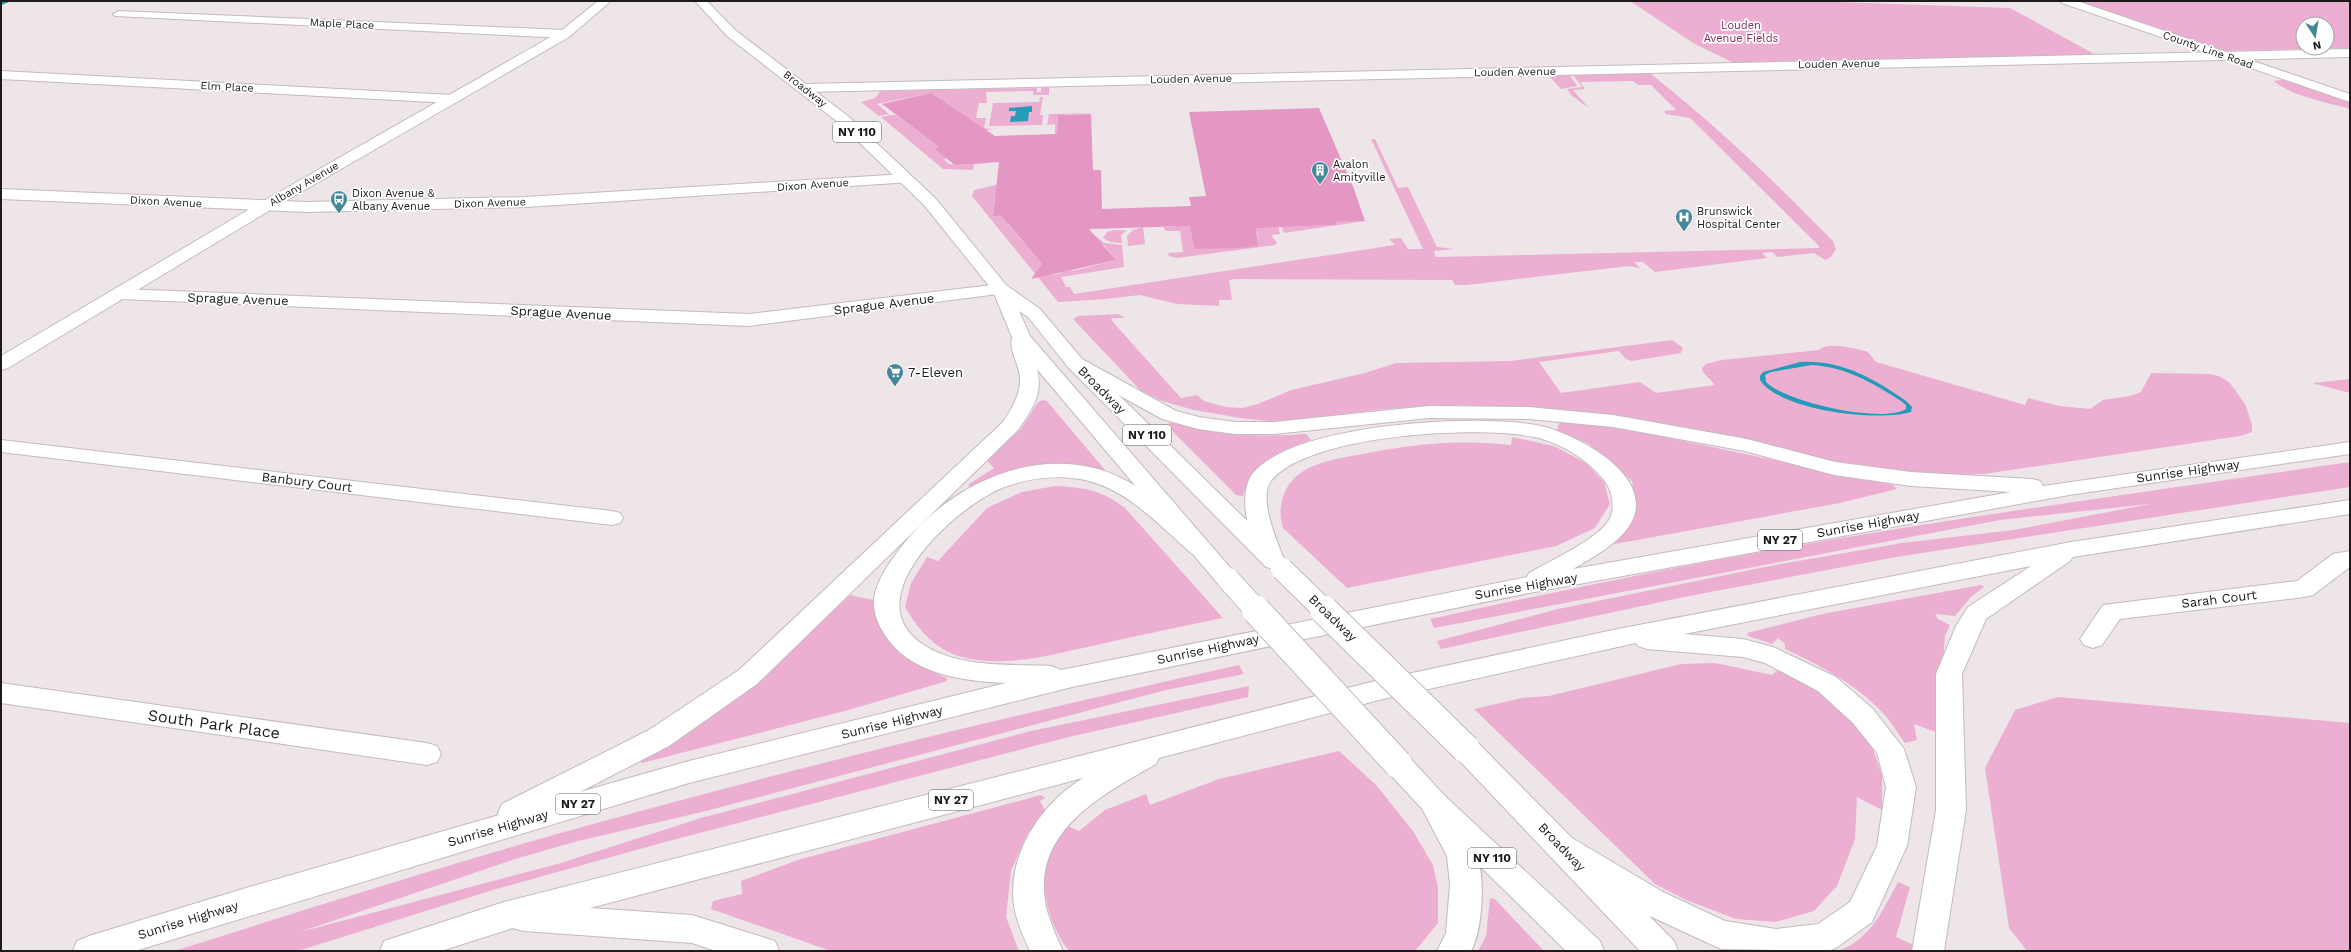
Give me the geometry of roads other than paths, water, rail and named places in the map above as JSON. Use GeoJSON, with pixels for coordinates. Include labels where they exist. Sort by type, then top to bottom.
{"type":"FeatureCollection","features":[{"type":"Feature","properties":{"kind":"main road","name":"Albany Avenue"},"geometry":{"type":"LineString","coordinates":[[1,364],[121,294],[266,206],[565,34],[605,1]]}},
{"type":"Feature","properties":{"kind":"main road","name":"Broadway"},"geometry":{"type":"LineString","coordinates":[[701,1],[731,33],[805,88],[844,120],[930,202],[1000,289],[1021,338],[1199,548],[1434,803],[1588,951]]}},
{"type":"Feature","properties":{"kind":"main road","name":"County Line Road"},"geometry":{"type":"LineString","coordinates":[[2066,1],[2350,98]]}},
{"type":"Feature","properties":{"kind":"main road","name":"Maple Place"},"geometry":{"type":"LineString","coordinates":[[119,14],[565,34]]}},
{"type":"Feature","properties":{"kind":"main road","name":"Louden Avenue"},"geometry":{"type":"LineString","coordinates":[[805,88],[2350,53]]}},
{"type":"Feature","properties":{"kind":"main road","name":"Elm Place"},"geometry":{"type":"LineString","coordinates":[[1,75],[452,99]]}},
{"type":"Feature","properties":{"kind":"main road","name":"Dixon Avenue"},"geometry":{"type":"LineString","coordinates":[[1,194],[307,207],[507,202],[906,179]]}},
{"type":"Feature","properties":{"kind":"main road","name":"Broadway"},"geometry":{"type":"LineString","coordinates":[[1000,289],[1034,313],[1075,363],[1277,564],[1466,748],[1662,951]]}},
{"type":"Feature","properties":{"kind":"main road","name":"Sprague Avenue"},"geometry":{"type":"LineString","coordinates":[[121,294],[716,320],[749,320],[1000,289]]}},
{"type":"Feature","properties":{"kind":"main road"},"geometry":{"type":"LineString","coordinates":[[466,837],[660,738],[748,677],[1011,426],[1029,397],[1030,390],[1029,367],[1020,346],[1021,338]]}},
{"type":"Feature","properties":{"kind":"main road"},"geometry":{"type":"LineString","coordinates":[[1075,363],[1163,413],[1198,423],[1235,428],[1274,428],[1376,416],[1429,412],[1529,413],[1613,421],[1747,445],[1834,468],[1911,479],[2069,488]]}},
{"type":"Feature","properties":{"kind":"main road"},"geometry":{"type":"LineString","coordinates":[[1277,564],[1257,517],[1256,496],[1261,478],[1281,461],[1311,448],[1362,436],[1448,427],[1504,426],[1539,432],[1567,442],[1589,455],[1608,469],[1621,487],[1624,504],[1618,524],[1602,539],[1529,585]]}},
{"type":"Feature","properties":{"kind":"main road","name":"Banbury Court"},"geometry":{"type":"LineString","coordinates":[[1,446],[612,518]]}},
{"type":"Feature","properties":{"kind":"main road","name":"Sunrise Highway"},"geometry":{"type":"LineString","coordinates":[[89,951],[246,902],[689,772],[1072,677],[1529,585],[2069,488],[2350,448]]}},
{"type":"Feature","properties":{"kind":"main road"},"geometry":{"type":"LineString","coordinates":[[1072,677],[964,669],[940,664],[918,654],[901,641],[892,626],[887,607],[888,591],[895,574],[924,537],[970,497],[1005,480],[1038,473],[1073,471],[1101,478],[1142,500],[1199,548]]}},
{"type":"Feature","properties":{"kind":"main road","name":"NY 27"},"geometry":{"type":"LineString","coordinates":[[396,951],[504,916],[1378,690],[1618,638],[2071,550],[2350,507]]}},
{"type":"Feature","properties":{"kind":"main road"},"geometry":{"type":"LineString","coordinates":[[1928,951],[1951,810],[1949,674],[1969,626],[1977,613],[2071,550]]}},
{"type":"Feature","properties":{"kind":"main road","name":"Sarah Court"},"geometry":{"type":"LineString","coordinates":[[2093,639],[2112,611],[2304,589],[2341,560],[2350,559]]}},
{"type":"Feature","properties":{"kind":"main road"},"geometry":{"type":"LineString","coordinates":[[1561,846],[1652,902],[1721,935],[1776,944],[1824,938],[1861,912],[1892,846],[1901,787],[1890,749],[1863,716],[1827,684],[1773,656],[1743,648],[1618,638]]}},
{"type":"Feature","properties":{"kind":"main road","name":"South Park Place"},"geometry":{"type":"LineString","coordinates":[[1,693],[427,754]]}},
{"type":"Feature","properties":{"kind":"main road"},"geometry":{"type":"LineString","coordinates":[[1047,951],[1038,936],[1030,908],[1028,884],[1034,855],[1049,828],[1076,799],[1166,744]]}},
{"type":"Feature","properties":{"kind":"main road"},"geometry":{"type":"LineString","coordinates":[[1434,803],[1462,855],[1466,884],[1462,936],[1453,951]]}},
{"type":"Feature","properties":{"kind":"main road"},"geometry":{"type":"LineString","coordinates":[[504,916],[692,929],[763,951]]}},
{"type":"Feature","properties":{"kind":"water"},"geometry":{"type":"Polygon","coordinates":[[[1032,106],[1032,112],[1029,112],[1028,121],[1010,122],[1011,116],[1015,116],[1016,111],[1009,111],[1009,108],[1032,106]]]}},
{"type":"Feature","properties":{"kind":"water"},"geometry":{"type":"Polygon","coordinates":[[[1800,362],[1815,362],[1843,367],[1869,378],[1894,393],[1912,407],[1911,412],[1896,415],[1876,416],[1831,411],[1808,406],[1787,399],[1771,391],[1760,380],[1760,376],[1763,372],[1800,362]],[[1812,365],[1771,372],[1765,375],[1766,382],[1776,390],[1793,397],[1834,409],[1877,414],[1894,413],[1906,409],[1906,405],[1901,401],[1870,382],[1848,373],[1824,366],[1812,365]]]}},
{"type":"Feature","properties":{"kind":"waterway"},"geometry":{"type":"LineString","coordinates":[[1,3],[6,1]]}},
{"type":"Feature","properties":{"kind":"place","name":"Avalon Amityville"},"geometry":{"type":"Point","coordinates":[1320,185]}},
{"type":"Feature","properties":{"kind":"place","name":"Dixon Avenue & Albany Avenue"},"geometry":{"type":"Point","coordinates":[339,214]}},
{"type":"Feature","properties":{"kind":"place","name":"Brunswick Hospital Center"},"geometry":{"type":"Point","coordinates":[1684,232]}},
{"type":"Feature","properties":{"kind":"place","name":"7-Eleven"},"geometry":{"type":"Point","coordinates":[895,387]}},
{"type":"Feature","properties":{"kind":"park label","name":"Louden Avenue Fields"},"geometry":{"type":"Point","coordinates":[1741,31]}}]}
